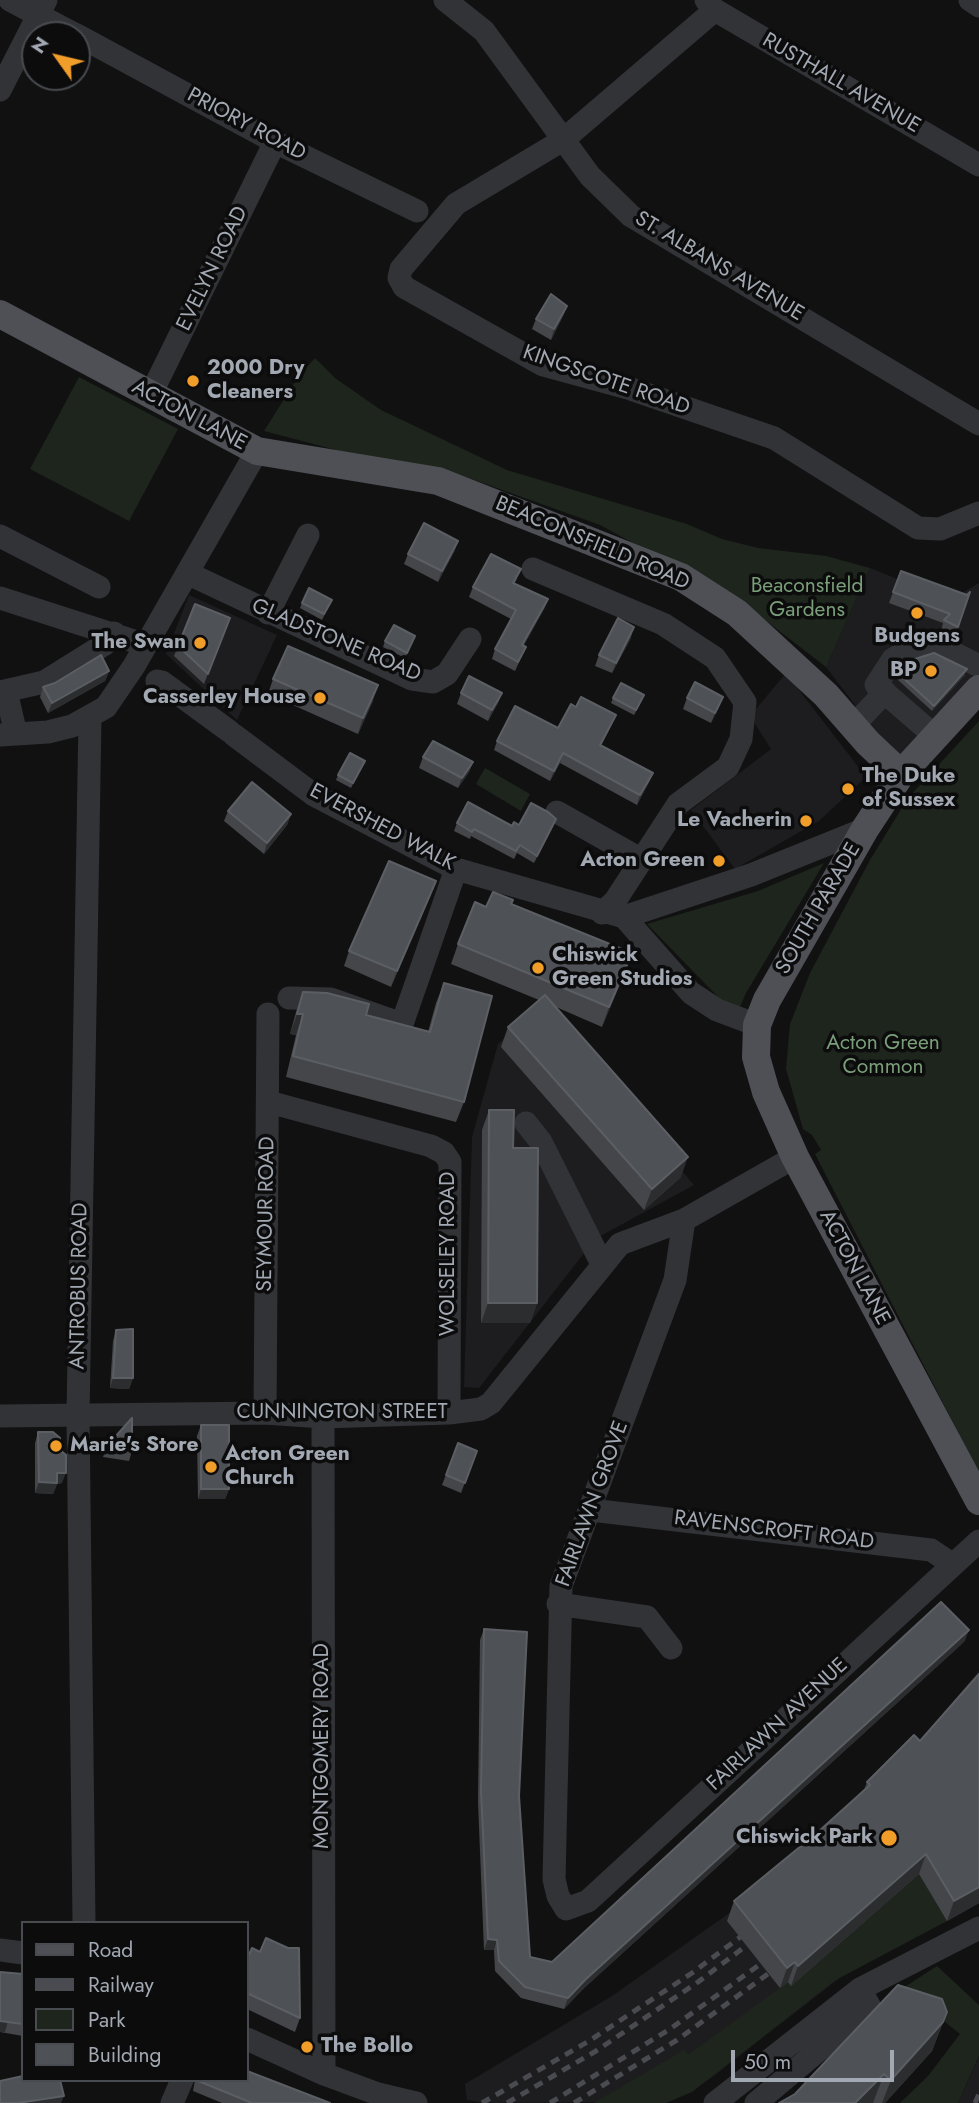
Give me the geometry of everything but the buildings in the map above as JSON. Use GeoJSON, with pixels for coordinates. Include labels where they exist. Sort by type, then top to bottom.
{"type":"FeatureCollection","features":[{"type":"Feature","properties":{"kind":"main road","name":"ACTON LANE"},"geometry":{"type":"LineString","coordinates":[[0,314],[257,451]]}},
{"type":"Feature","properties":{"kind":"main road","name":"BEACONSFIELD ROAD"},"geometry":{"type":"LineString","coordinates":[[257,451],[438,481],[681,577],[737,613],[826,695],[901,774]]}},
{"type":"Feature","properties":{"kind":"main road","name":"SOUTH PARADE"},"geometry":{"type":"LineString","coordinates":[[762,1012],[865,830],[901,774],[979,689]]}},
{"type":"Feature","properties":{"kind":"main road","name":"ACTON LANE"},"geometry":{"type":"LineString","coordinates":[[762,1012],[756,1057],[766,1092],[795,1157],[979,1501]]}},
{"type":"Feature","properties":{"kind":"street","name":"PRIORY ROAD"},"geometry":{"type":"LineString","coordinates":[[10,0],[43,8],[59,21]]}},
{"type":"Feature","properties":{"kind":"street","name":"ST. ALBANS AVENUE"},"geometry":{"type":"LineString","coordinates":[[445,0],[484,31],[590,176],[631,216],[979,424]]}},
{"type":"Feature","properties":{"kind":"street"},"geometry":{"type":"LineString","coordinates":[[970,0],[979,6]]}},
{"type":"Feature","properties":{"kind":"street"},"geometry":{"type":"LineString","coordinates":[[563,139],[710,5]]}},
{"type":"Feature","properties":{"kind":"street","name":"RUSTHALL AVENUE"},"geometry":{"type":"LineString","coordinates":[[710,5],[979,165]]}},
{"type":"Feature","properties":{"kind":"street"},"geometry":{"type":"LineString","coordinates":[[0,90],[43,8]]}},
{"type":"Feature","properties":{"kind":"street","name":"PRIORY ROAD"},"geometry":{"type":"LineString","coordinates":[[91,43],[275,142],[417,211]]}},
{"type":"Feature","properties":{"kind":"street","name":"KINGSCOTE ROAD"},"geometry":{"type":"LineString","coordinates":[[563,139],[456,204],[401,269],[399,278],[404,287],[543,365],[631,389],[774,439],[918,528],[940,529],[979,513]]}},
{"type":"Feature","properties":{"kind":"street","name":"EVELYN ROAD"},"geometry":{"type":"LineString","coordinates":[[150,396],[275,142]]}},
{"type":"Feature","properties":{"kind":"street","name":"ACTON LANE"},"geometry":{"type":"LineString","coordinates":[[90,719],[106,707],[134,666],[257,451]]}},
{"type":"Feature","properties":{"kind":"street"},"geometry":{"type":"LineString","coordinates":[[268,613],[308,535]]}},
{"type":"Feature","properties":{"kind":"street"},"geometry":{"type":"LineString","coordinates":[[0,536],[99,587]]}},
{"type":"Feature","properties":{"kind":"street"},"geometry":{"type":"LineString","coordinates":[[533,569],[663,624],[715,658],[745,702],[741,739],[727,767],[678,804],[615,901],[613,915]]}},
{"type":"Feature","properties":{"kind":"street","name":"GLADSTONE ROAD"},"geometry":{"type":"LineString","coordinates":[[187,573],[412,679],[433,682],[447,674],[470,639]]}},
{"type":"Feature","properties":{"kind":"street"},"geometry":{"type":"LineString","coordinates":[[0,598],[146,645]]}},
{"type":"Feature","properties":{"kind":"street"},"geometry":{"type":"LineString","coordinates":[[90,719],[48,732],[8,735],[3,692],[44,682],[105,643],[114,633]]}},
{"type":"Feature","properties":{"kind":"street"},"geometry":{"type":"LineString","coordinates":[[936,737],[876,685],[893,659],[925,645],[943,645],[979,666]]}},
{"type":"Feature","properties":{"kind":"street","name":"EVERSHED WALK"},"geometry":{"type":"LineString","coordinates":[[156,681],[162,682],[314,795],[456,869],[613,915]]}},
{"type":"Feature","properties":{"kind":"street"},"geometry":{"type":"LineString","coordinates":[[854,725],[885,692]]}},
{"type":"Feature","properties":{"kind":"street","name":"ANTROBUS ROAD"},"geometry":{"type":"LineString","coordinates":[[84,1921],[78,1415],[90,719]]}},
{"type":"Feature","properties":{"kind":"street"},"geometry":{"type":"LineString","coordinates":[[557,812],[642,860]]}},
{"type":"Feature","properties":{"kind":"street"},"geometry":{"type":"LineString","coordinates":[[613,915],[751,876],[865,830]]}},
{"type":"Feature","properties":{"kind":"street"},"geometry":{"type":"LineString","coordinates":[[289,998],[331,999],[402,1024],[456,869]]}},
{"type":"Feature","properties":{"kind":"street"},"geometry":{"type":"LineString","coordinates":[[613,915],[691,993],[717,1010],[762,1012]]}},
{"type":"Feature","properties":{"kind":"street","name":"SEYMOUR ROAD"},"geometry":{"type":"LineString","coordinates":[[265,1413],[268,1014]]}},
{"type":"Feature","properties":{"kind":"street","name":"WOLSELEY ROAD"},"geometry":{"type":"LineString","coordinates":[[269,1102],[431,1146],[444,1153],[450,1162],[449,1413]]}},
{"type":"Feature","properties":{"kind":"street"},"geometry":{"type":"LineString","coordinates":[[526,1123],[541,1142],[602,1264]]}},
{"type":"Feature","properties":{"kind":"street","name":"CUNNINGTON STREET"},"geometry":{"type":"LineString","coordinates":[[0,1416],[265,1413],[323,1417],[469,1412],[491,1403],[620,1244],[684,1220],[795,1157]]}},
{"type":"Feature","properties":{"kind":"street","name":"FAIRLAWN GROVE"},"geometry":{"type":"LineString","coordinates":[[577,1906],[566,1909],[558,1896],[554,1879],[558,1604],[561,1586],[675,1280],[684,1220]]}},
{"type":"Feature","properties":{"kind":"street","name":"MONTGOMERY ROAD"},"geometry":{"type":"LineString","coordinates":[[323,1417],[324,2074]]}},
{"type":"Feature","properties":{"kind":"street","name":"RAVENSCROFT ROAD"},"geometry":{"type":"LineString","coordinates":[[591,1510],[931,1550],[953,1564]]}},
{"type":"Feature","properties":{"kind":"street","name":"FAIRLAWN AVENUE"},"geometry":{"type":"LineString","coordinates":[[577,1906],[588,1901],[979,1541]]}},
{"type":"Feature","properties":{"kind":"street"},"geometry":{"type":"LineString","coordinates":[[558,1604],[646,1617],[671,1648]]}},
{"type":"Feature","properties":{"kind":"street"},"geometry":{"type":"LineString","coordinates":[[715,2103],[860,1989],[979,1928]]}},
{"type":"Feature","properties":{"kind":"street"},"geometry":{"type":"LineString","coordinates":[[0,1950],[21,1953]]}},
{"type":"Feature","properties":{"kind":"street"},"geometry":{"type":"LineString","coordinates":[[756,2103],[870,2007],[860,1989]]}},
{"type":"Feature","properties":{"kind":"street"},"geometry":{"type":"LineString","coordinates":[[248,2039],[324,2074],[378,2094],[416,2103]]}},
{"type":"Feature","properties":{"kind":"street"},"geometry":{"type":"LineString","coordinates":[[172,2103],[181,2082]]}},
{"type":"Feature","properties":{"kind":"shaded area"},"geometry":{"type":"Polygon","coordinates":[[[870,568],[950,600],[979,583],[979,684],[903,768],[826,667],[870,568]]]}},
{"type":"Feature","properties":{"kind":"shaded area"},"geometry":{"type":"Polygon","coordinates":[[[189,595],[277,635],[237,720],[166,654],[189,595]]]}},
{"type":"Feature","properties":{"kind":"shaded area"},"geometry":{"type":"Polygon","coordinates":[[[786,673],[866,777],[819,821],[735,869],[691,810],[771,749],[750,716],[786,673]]]}},
{"type":"Feature","properties":{"kind":"shaded area"},"geometry":{"type":"Polygon","coordinates":[[[536,1010],[582,1055],[694,1185],[595,1239],[479,1388],[464,1387],[472,1137],[498,1044],[536,1010]]]}},
{"type":"Feature","properties":{"kind":"shaded area"},"geometry":{"type":"Polygon","coordinates":[[[979,1671],[979,1903],[851,1969],[711,2078],[669,2102],[485,2103],[467,2100],[465,2084],[612,1996],[728,1914],[860,1802],[907,1755],[979,1671]]]}},
{"type":"Feature","properties":{"kind":"shaded area"},"geometry":{"type":"Polygon","coordinates":[[[979,2057],[979,2103],[958,2103],[979,2057]]]}},
{"type":"Feature","properties":{"kind":"green space","name":"Beaconsfield Gardens"},"geometry":{"type":"Polygon","coordinates":[[[315,358],[335,378],[381,410],[507,470],[687,524],[722,539],[758,548],[826,556],[870,568],[826,667],[743,603],[600,525],[441,468],[340,451],[264,431],[298,377],[315,358]]]}},
{"type":"Feature","properties":{"kind":"green space"},"geometry":{"type":"Polygon","coordinates":[[[79,377],[178,429],[129,521],[30,469],[79,377]]]}},
{"type":"Feature","properties":{"kind":"green space","name":"Acton Green Common"},"geometry":{"type":"Polygon","coordinates":[[[979,721],[979,1473],[815,1154],[821,1150],[812,1135],[803,1129],[786,1069],[790,1024],[810,973],[870,860],[908,798],[979,721]]]}},
{"type":"Feature","properties":{"kind":"green space"},"geometry":{"type":"Polygon","coordinates":[[[485,768],[530,794],[521,811],[476,784],[485,768]]]}},
{"type":"Feature","properties":{"kind":"green space"},"geometry":{"type":"Polygon","coordinates":[[[824,863],[739,1009],[721,1000],[647,924],[758,891],[824,863]]]}},
{"type":"Feature","properties":{"kind":"green space"},"geometry":{"type":"Polygon","coordinates":[[[919,1874],[947,1921],[834,1981],[692,2092],[666,2103],[594,2103],[684,2050],[688,2055],[788,1982],[791,1986],[919,1874]]]}},
{"type":"Feature","properties":{"kind":"green space"},"geometry":{"type":"Polygon","coordinates":[[[937,1966],[979,2005],[979,2056],[958,2103],[900,2103],[928,2076],[960,2034],[903,1988],[937,1966]]]}},
{"type":"Feature","properties":{"kind":"railway"},"geometry":{"type":"LineString","coordinates":[[482,2103],[589,2041],[692,1973],[755,1926]]}},
{"type":"Feature","properties":{"kind":"railway"},"geometry":{"type":"LineString","coordinates":[[507,2103],[596,2051],[698,1982],[763,1933]]}},
{"type":"Feature","properties":{"kind":"railway"},"geometry":{"type":"LineString","coordinates":[[550,2103],[670,2029],[777,1952]]}},
{"type":"Feature","properties":{"kind":"railway"},"geometry":{"type":"LineString","coordinates":[[574,2103],[677,2040],[783,1963]]}},
{"type":"Feature","properties":{"kind":"railway"},"geometry":{"type":"LineString","coordinates":[[975,2103],[979,2094]]}},
{"type":"Feature","properties":{"kind":"place","name":"2000 Dry Cleaners"},"geometry":{"type":"Point","coordinates":[193,381]}},
{"type":"Feature","properties":{"kind":"place","name":"Budgens"},"geometry":{"type":"Point","coordinates":[917,613]}},
{"type":"Feature","properties":{"kind":"place","name":"The Swan"},"geometry":{"type":"Point","coordinates":[200,643]}},
{"type":"Feature","properties":{"kind":"place","name":"BP"},"geometry":{"type":"Point","coordinates":[931,671]}},
{"type":"Feature","properties":{"kind":"place","name":"Casserley House"},"geometry":{"type":"Point","coordinates":[320,698]}},
{"type":"Feature","properties":{"kind":"place","name":"The Duke of Sussex"},"geometry":{"type":"Point","coordinates":[848,789]}},
{"type":"Feature","properties":{"kind":"place","name":"Le Vacherin"},"geometry":{"type":"Point","coordinates":[806,821]}},
{"type":"Feature","properties":{"kind":"place","name":"Acton Green"},"geometry":{"type":"Point","coordinates":[719,861]}},
{"type":"Feature","properties":{"kind":"place","name":"Chiswick Green Studios"},"geometry":{"type":"Point","coordinates":[538,968]}},
{"type":"Feature","properties":{"kind":"place","name":"Marie's Store"},"geometry":{"type":"Point","coordinates":[56,1446]}},
{"type":"Feature","properties":{"kind":"place","name":"Acton Green Church"},"geometry":{"type":"Point","coordinates":[211,1467]}},
{"type":"Feature","properties":{"kind":"place","name":"Chiswick Park"},"geometry":{"type":"Point","coordinates":[889,1838]}},
{"type":"Feature","properties":{"kind":"place","name":"The Bollo"},"geometry":{"type":"Point","coordinates":[307,2047]}}]}
